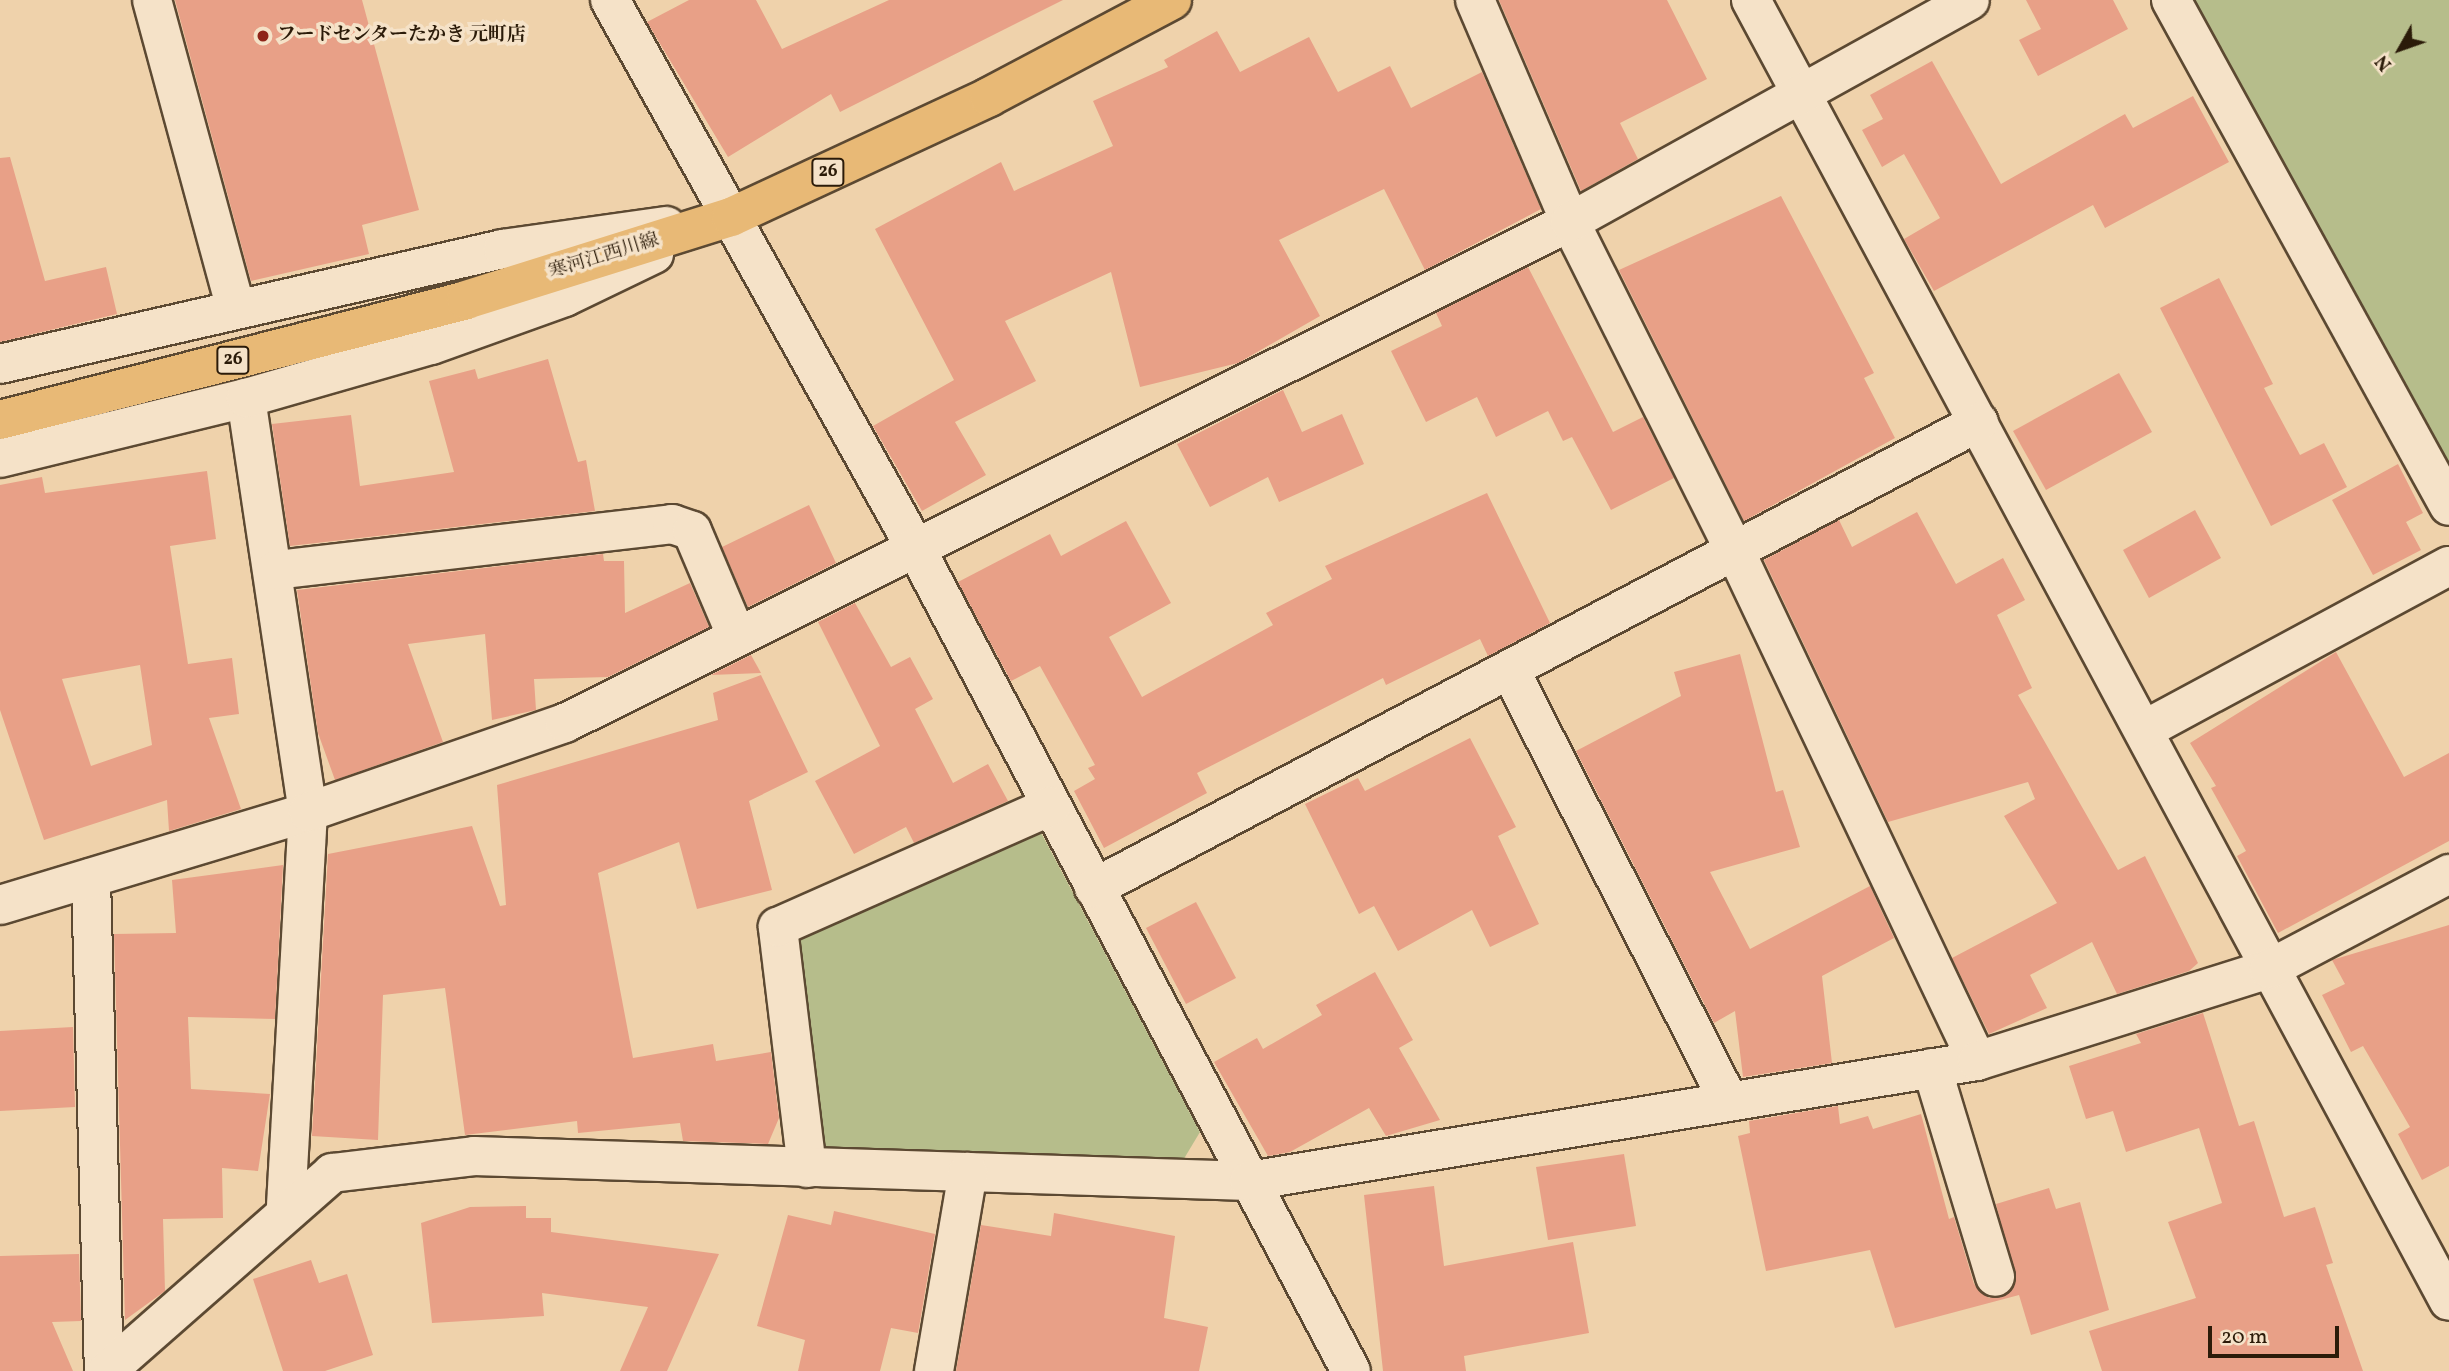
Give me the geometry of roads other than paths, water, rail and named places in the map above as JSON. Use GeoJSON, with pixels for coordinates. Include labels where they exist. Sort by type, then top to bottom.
{"type":"FeatureCollection","features":[{"type":"Feature","properties":{"kind":"main road","name":"寒河江西川線"},"geometry":{"type":"LineString","coordinates":[[0,420],[466,300],[730,217],[989,97],[1159,3]]}},
{"type":"Feature","properties":{"kind":"street"},"geometry":{"type":"LineString","coordinates":[[152,0],[235,306]]}},
{"type":"Feature","properties":{"kind":"street"},"geometry":{"type":"LineString","coordinates":[[1475,0],[1570,222],[1737,555],[1977,1061]]}},
{"type":"Feature","properties":{"kind":"street"},"geometry":{"type":"LineString","coordinates":[[1751,0],[2144,730],[2269,970],[2449,1301]]}},
{"type":"Feature","properties":{"kind":"street"},"geometry":{"type":"LineString","coordinates":[[0,905],[308,812],[565,723],[1570,222],[1803,97],[1970,0]]}},
{"type":"Feature","properties":{"kind":"street"},"geometry":{"type":"LineString","coordinates":[[2171,0],[2449,506]]}},
{"type":"Feature","properties":{"kind":"street"},"geometry":{"type":"LineString","coordinates":[[621,4],[730,217],[915,547],[1351,1371]]}},
{"type":"Feature","properties":{"kind":"street"},"geometry":{"type":"LineString","coordinates":[[0,364],[235,306],[503,249],[730,217]]}},
{"type":"Feature","properties":{"kind":"street"},"geometry":{"type":"LineString","coordinates":[[0,458],[246,398],[430,345],[565,297],[730,217]]}},
{"type":"Feature","properties":{"kind":"street"},"geometry":{"type":"LineString","coordinates":[[246,398],[276,570],[308,812],[286,1208]]}},
{"type":"Feature","properties":{"kind":"street"},"geometry":{"type":"LineString","coordinates":[[1094,888],[1510,670],[1737,555],[1979,422]]}},
{"type":"Feature","properties":{"kind":"street"},"geometry":{"type":"LineString","coordinates":[[276,570],[672,524],[692,531],[737,637]]}},
{"type":"Feature","properties":{"kind":"street"},"geometry":{"type":"LineString","coordinates":[[2144,730],[2449,566]]}},
{"type":"Feature","properties":{"kind":"street"},"geometry":{"type":"LineString","coordinates":[[1510,670],[1729,1101]]}},
{"type":"Feature","properties":{"kind":"street"},"geometry":{"type":"LineString","coordinates":[[807,1168],[778,927],[1051,806]]}},
{"type":"Feature","properties":{"kind":"street"},"geometry":{"type":"LineString","coordinates":[[105,1371],[286,1208],[332,1173],[474,1156],[1249,1181],[1977,1061],[2269,970],[2449,874]]}},
{"type":"Feature","properties":{"kind":"street"},"geometry":{"type":"LineString","coordinates":[[91,877],[105,1371]]}},
{"type":"Feature","properties":{"kind":"street"},"geometry":{"type":"LineString","coordinates":[[1932,1068],[1995,1277]]}},
{"type":"Feature","properties":{"kind":"street"},"geometry":{"type":"LineString","coordinates":[[934,1371],[968,1172]]}},
{"type":"Feature","properties":{"kind":"place","name":"フードセンターたかき 元町店"},"geometry":{"type":"Point","coordinates":[263,36]}}]}
